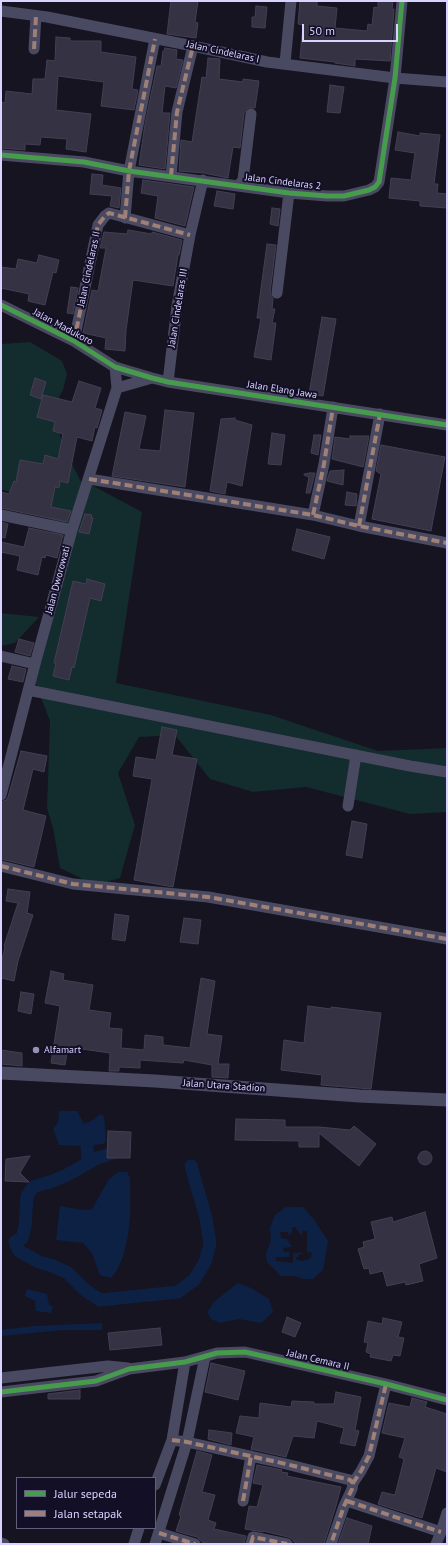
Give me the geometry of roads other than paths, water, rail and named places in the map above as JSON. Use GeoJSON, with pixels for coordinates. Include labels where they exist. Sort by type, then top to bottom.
{"type":"FeatureCollection","features":[{"type":"Feature","properties":{"kind":"street"},"geometry":{"type":"LineString","coordinates":[[285,63],[291,1]]}},
{"type":"Feature","properties":{"kind":"street","name":"Jalan Cindelaras 2"},"geometry":{"type":"LineString","coordinates":[[1,155],[84,162],[129,171],[289,193],[344,196],[369,190],[379,182],[394,78],[402,1]]}},
{"type":"Feature","properties":{"kind":"street","name":"Jalan Cindelaras I"},"geometry":{"type":"LineString","coordinates":[[1,11],[36,16],[193,46],[267,62],[285,63],[394,78],[447,82]]}},
{"type":"Feature","properties":{"kind":"street"},"geometry":{"type":"LineString","coordinates":[[34,49],[36,16]]}},
{"type":"Feature","properties":{"kind":"street"},"geometry":{"type":"LineString","coordinates":[[126,218],[129,171],[155,39]]}},
{"type":"Feature","properties":{"kind":"street"},"geometry":{"type":"LineString","coordinates":[[171,176],[177,112],[193,46]]}},
{"type":"Feature","properties":{"kind":"street"},"geometry":{"type":"LineString","coordinates":[[238,186],[243,180],[251,114]]}},
{"type":"Feature","properties":{"kind":"street","name":"Jalan Cindelaras III"},"geometry":{"type":"LineString","coordinates":[[168,382],[177,306],[190,235],[203,180]]}},
{"type":"Feature","properties":{"kind":"street"},"geometry":{"type":"LineString","coordinates":[[277,293],[289,193]]}},
{"type":"Feature","properties":{"kind":"street","name":"Jalan Cindelaras II"},"geometry":{"type":"LineString","coordinates":[[74,341],[98,225],[102,218],[109,213],[190,235]]}},
{"type":"Feature","properties":{"kind":"street","name":"Jalan Madukoro"},"geometry":{"type":"LineString","coordinates":[[1,305],[74,341],[115,367]]}},
{"type":"Feature","properties":{"kind":"street","name":"Jalan Elang Jawa"},"geometry":{"type":"LineString","coordinates":[[115,367],[168,382],[447,425]]}},
{"type":"Feature","properties":{"kind":"street","name":"Jalan Dworowati"},"geometry":{"type":"LineString","coordinates":[[1,795],[72,530],[117,388],[115,367]]}},
{"type":"Feature","properties":{"kind":"street"},"geometry":{"type":"LineString","coordinates":[[117,388],[152,378]]}},
{"type":"Feature","properties":{"kind":"street"},"geometry":{"type":"LineString","coordinates":[[313,515],[324,464],[333,407]]}},
{"type":"Feature","properties":{"kind":"street"},"geometry":{"type":"LineString","coordinates":[[359,526],[380,414]]}},
{"type":"Feature","properties":{"kind":"street"},"geometry":{"type":"LineString","coordinates":[[89,479],[313,515],[359,526],[447,543]]}},
{"type":"Feature","properties":{"kind":"street"},"geometry":{"type":"LineString","coordinates":[[1,515],[72,530]]}},
{"type":"Feature","properties":{"kind":"street"},"geometry":{"type":"LineString","coordinates":[[1,656],[35,664]]}},
{"type":"Feature","properties":{"kind":"street"},"geometry":{"type":"LineString","coordinates":[[28,690],[447,772]]}},
{"type":"Feature","properties":{"kind":"street"},"geometry":{"type":"LineString","coordinates":[[348,806],[356,755]]}},
{"type":"Feature","properties":{"kind":"street"},"geometry":{"type":"LineString","coordinates":[[1,866],[73,884],[208,897],[447,939]]}},
{"type":"Feature","properties":{"kind":"street","name":"Jalan Utara Stadion"},"geometry":{"type":"LineString","coordinates":[[1,1073],[155,1080],[359,1096],[447,1100]]}},
{"type":"Feature","properties":{"kind":"street","name":"Jalan Cemara II"},"geometry":{"type":"LineString","coordinates":[[130,1369],[185,1362],[217,1353],[245,1352],[386,1384],[447,1400]]}},
{"type":"Feature","properties":{"kind":"street"},"geometry":{"type":"LineString","coordinates":[[195,1544],[157,1539],[187,1442],[205,1357]]}},
{"type":"Feature","properties":{"kind":"street"},"geometry":{"type":"LineString","coordinates":[[156,1482],[172,1440],[185,1362]]}},
{"type":"Feature","properties":{"kind":"street"},"geometry":{"type":"LineString","coordinates":[[1,1378],[108,1366],[130,1369]]}},
{"type":"Feature","properties":{"kind":"street"},"geometry":{"type":"LineString","coordinates":[[1,1392],[96,1382],[130,1369]]}},
{"type":"Feature","properties":{"kind":"street"},"geometry":{"type":"LineString","coordinates":[[331,1544],[339,1518],[352,1489],[353,1483],[369,1456],[386,1384]]}},
{"type":"Feature","properties":{"kind":"street"},"geometry":{"type":"LineString","coordinates":[[172,1440],[251,1456],[350,1480],[353,1483]]}},
{"type":"Feature","properties":{"kind":"street"},"geometry":{"type":"LineString","coordinates":[[243,1501],[251,1456]]}},
{"type":"Feature","properties":{"kind":"street"},"geometry":{"type":"LineString","coordinates":[[346,1500],[441,1532]]}},
{"type":"Feature","properties":{"kind":"street"},"geometry":{"type":"LineString","coordinates":[[436,1544],[447,1513]]}},
{"type":"Feature","properties":{"kind":"street"},"geometry":{"type":"LineString","coordinates":[[134,1544],[139,1529]]}},
{"type":"Feature","properties":{"kind":"street"},"geometry":{"type":"LineString","coordinates":[[250,1544],[253,1537],[286,1544]]}},
{"type":"Feature","properties":{"kind":"water"},"geometry":{"type":"Polygon","coordinates":[[[59,1111],[77,1111],[84,1124],[95,1119],[100,1114],[104,1116],[106,1140],[104,1144],[83,1146],[59,1145],[53,1129],[58,1123],[59,1111]]]}},
{"type":"Feature","properties":{"kind":"water"},"geometry":{"type":"Polygon","coordinates":[[[118,1172],[127,1172],[130,1178],[130,1216],[128,1236],[123,1257],[116,1272],[111,1278],[100,1275],[92,1253],[83,1243],[56,1240],[60,1206],[84,1210],[92,1209],[109,1179],[118,1172]]]}},
{"type":"Feature","properties":{"kind":"water"},"geometry":{"type":"Polygon","coordinates":[[[286,1207],[303,1207],[315,1221],[328,1241],[323,1270],[313,1279],[303,1279],[295,1276],[281,1276],[267,1262],[266,1254],[271,1240],[270,1228],[275,1215],[286,1207]]]}},
{"type":"Feature","properties":{"kind":"water"},"geometry":{"type":"Polygon","coordinates":[[[238,1283],[251,1288],[269,1299],[273,1312],[261,1323],[238,1319],[220,1323],[211,1319],[207,1312],[215,1301],[238,1283]]]}},
{"type":"Feature","properties":{"kind":"water"},"geometry":{"type":"Polygon","coordinates":[[[27,1289],[47,1294],[49,1305],[53,1306],[51,1313],[36,1311],[35,1301],[25,1296],[27,1289]]]}},
{"type":"Feature","properties":{"kind":"water"},"geometry":{"type":"Polygon","coordinates":[[[102,1323],[102,1330],[63,1330],[1,1336],[1,1330],[34,1326],[102,1323]]]}},
{"type":"Feature","properties":{"kind":"waterway"},"geometry":{"type":"LineString","coordinates":[[87,1146],[88,1162]]}},
{"type":"Feature","properties":{"kind":"waterway"},"geometry":{"type":"LineString","coordinates":[[113,1153],[95,1159],[53,1181],[33,1187],[27,1196],[25,1227],[22,1238],[15,1242],[19,1251],[39,1262],[53,1266],[68,1273],[85,1290],[100,1300],[178,1292],[194,1280],[205,1262],[210,1244],[206,1218],[191,1166]]}},
{"type":"Feature","properties":{"kind":"place","name":"Alfamart"},"geometry":{"type":"Point","coordinates":[36,1050]}}]}
